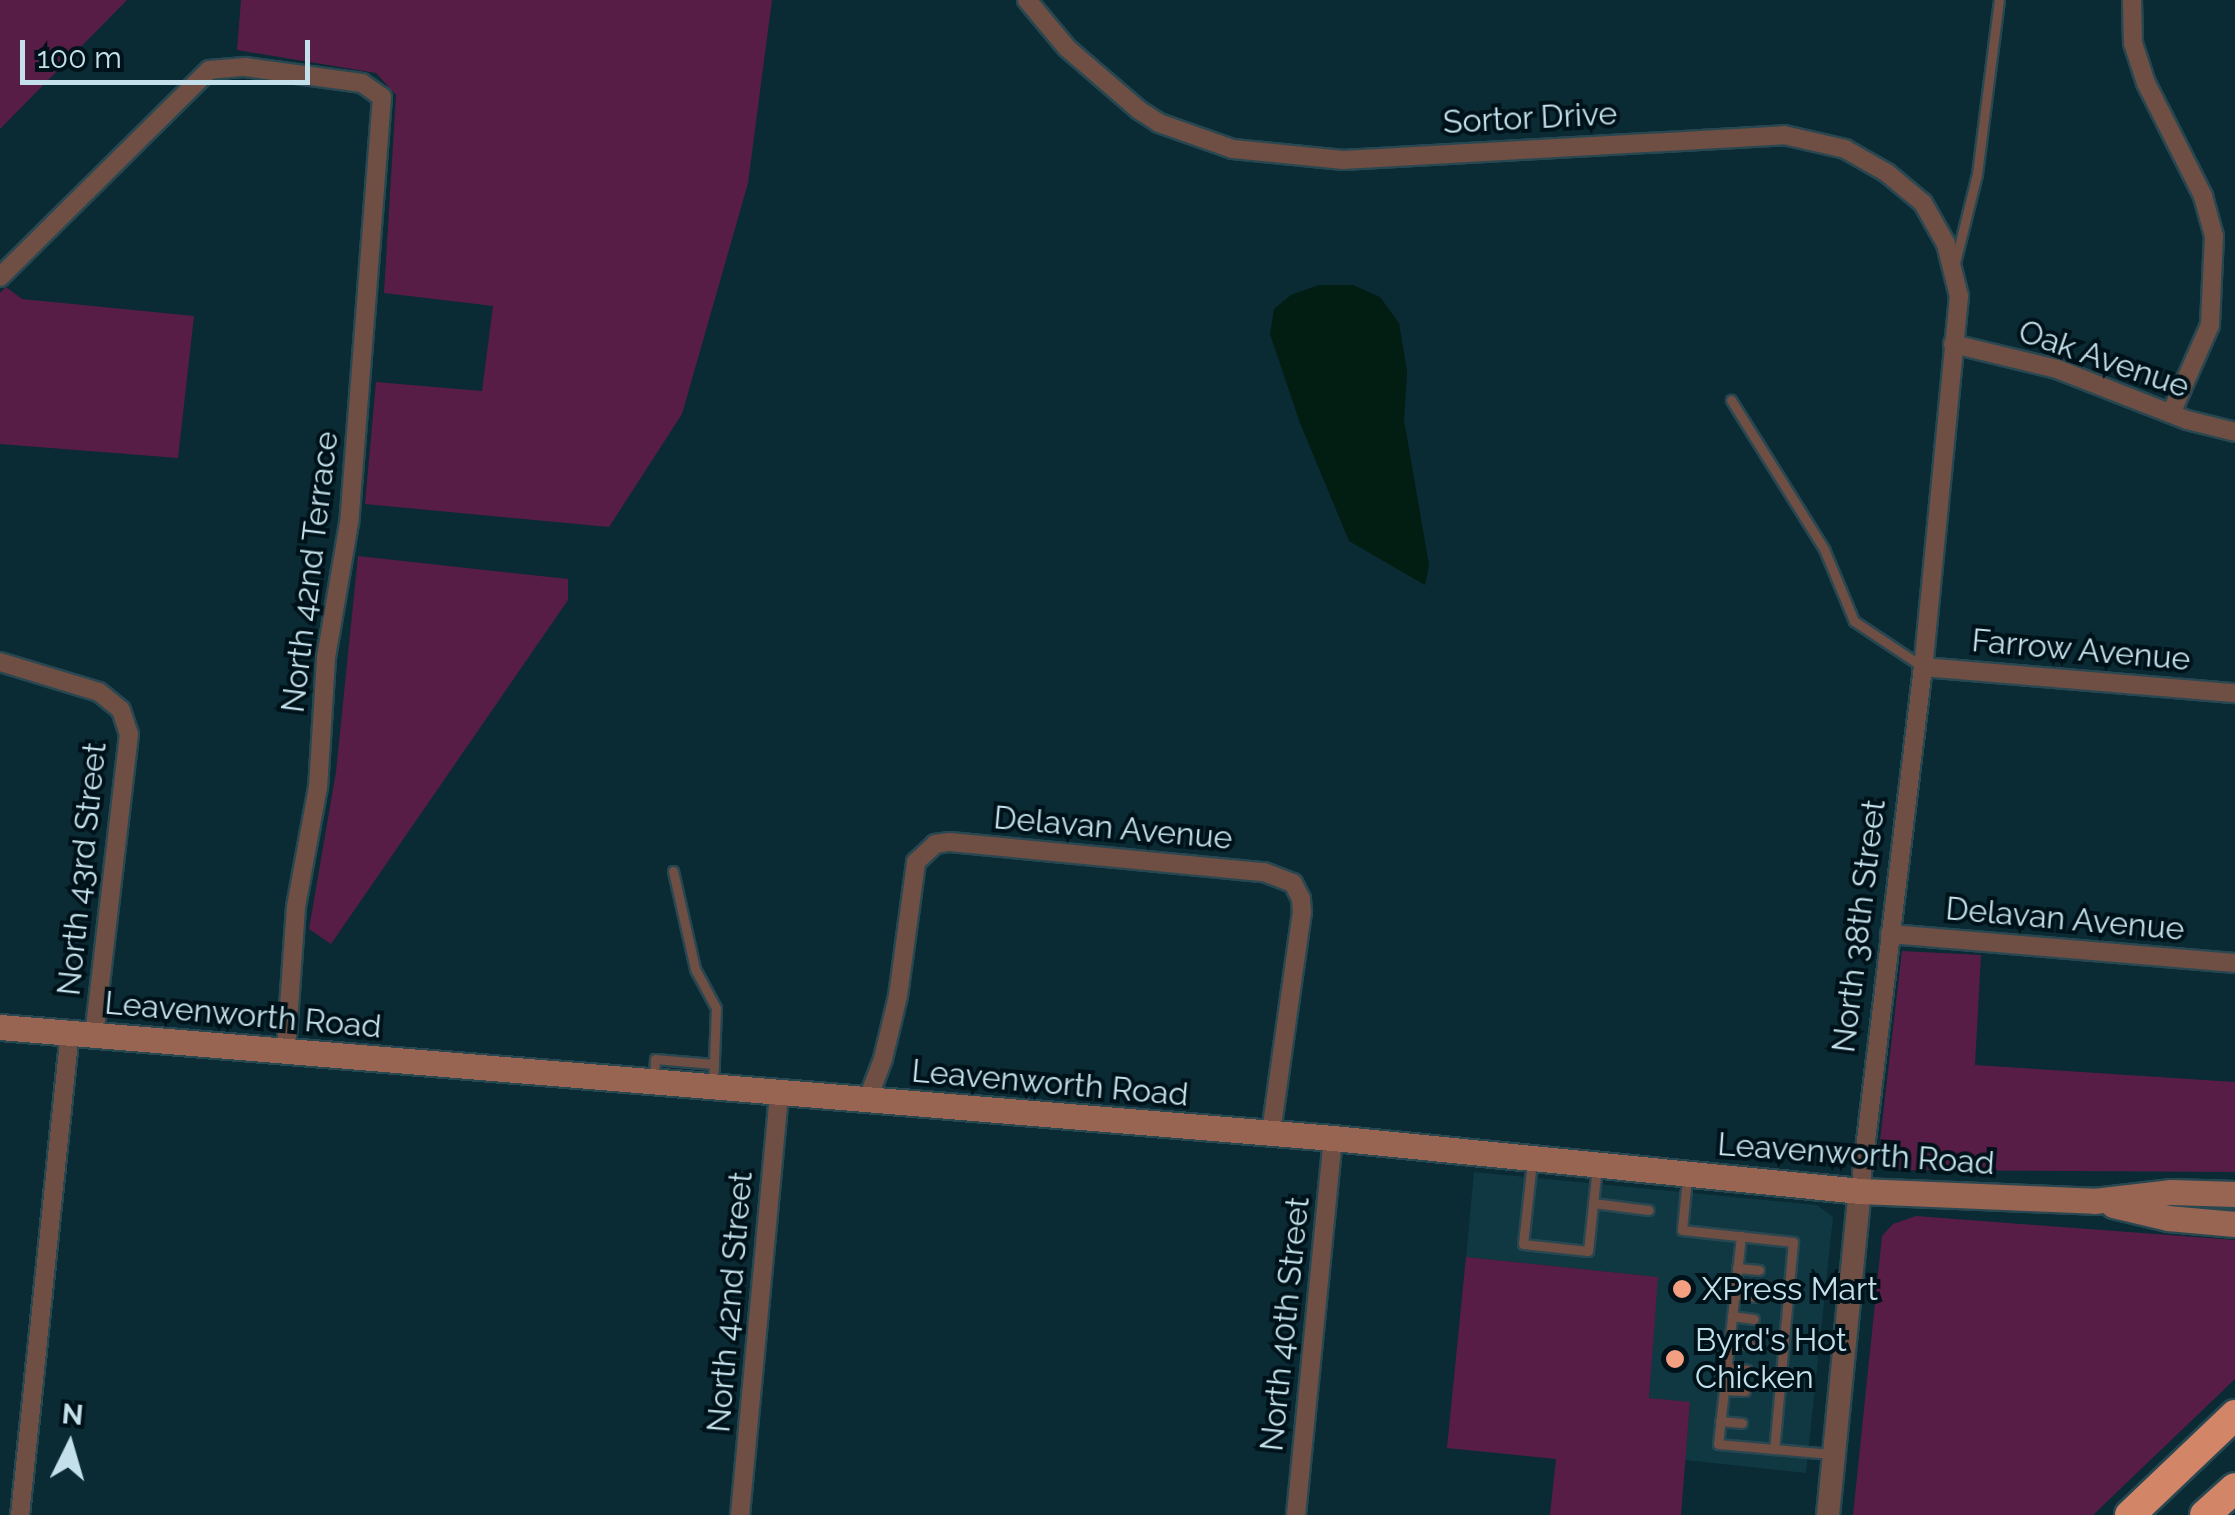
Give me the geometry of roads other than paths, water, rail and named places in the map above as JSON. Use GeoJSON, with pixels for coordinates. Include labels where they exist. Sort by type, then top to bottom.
{"type":"FeatureCollection","features":[{"type":"Feature","properties":{"kind":"highway"},"geometry":{"type":"LineString","coordinates":[[2130,1515],[2235,1415]]}},
{"type":"Feature","properties":{"kind":"highway"},"geometry":{"type":"LineString","coordinates":[[2206,1515],[2235,1488]]}},
{"type":"Feature","properties":{"kind":"main road","name":"Leavenworth Road"},"geometry":{"type":"LineString","coordinates":[[0,1027],[654,1083],[714,1076],[779,1094],[1334,1138],[1860,1191],[2094,1200],[2171,1192],[2235,1194]]}},
{"type":"Feature","properties":{"kind":"main road","name":"Leavenworth Road"},"geometry":{"type":"LineString","coordinates":[[2094,1200],[2168,1218],[2235,1224]]}},
{"type":"Feature","properties":{"kind":"street","name":"Sortor Drive"},"geometry":{"type":"LineString","coordinates":[[1027,0],[1067,48],[1139,110],[1195,136],[1263,154],[1343,160],[1784,135],[1823,142],[1877,167],[1923,203],[1938,224],[1959,296],[1953,344]]}},
{"type":"Feature","properties":{"kind":"street"},"geometry":{"type":"LineString","coordinates":[[2132,0],[2133,43],[2146,82],[2203,196],[2214,236],[2215,294],[2210,325],[2172,411]]}},
{"type":"Feature","properties":{"kind":"street","name":"North 42nd Terrace"},"geometry":{"type":"LineString","coordinates":[[0,277],[209,70],[244,67],[362,83],[382,97],[349,524],[326,658],[318,787],[296,907],[286,1052]]}},
{"type":"Feature","properties":{"kind":"street","name":"Oak Avenue"},"geometry":{"type":"LineString","coordinates":[[1953,344],[2057,369],[2235,432]]}},
{"type":"Feature","properties":{"kind":"street","name":"North 38th Street"},"geometry":{"type":"LineString","coordinates":[[1828,1515],[1860,1191],[1923,667],[1953,344]]}},
{"type":"Feature","properties":{"kind":"street","name":"North 43rd Street"},"geometry":{"type":"LineString","coordinates":[[0,662],[99,692],[120,710],[129,734],[82,1034],[20,1515]]}},
{"type":"Feature","properties":{"kind":"street","name":"Farrow Avenue"},"geometry":{"type":"LineString","coordinates":[[1923,667],[2235,694]]}},
{"type":"Feature","properties":{"kind":"street","name":"Delavan Avenue"},"geometry":{"type":"LineString","coordinates":[[866,1101],[883,1058],[898,996],[916,862],[935,844],[969,844],[1264,872],[1292,884],[1302,899],[1302,912],[1271,1133]]}},
{"type":"Feature","properties":{"kind":"street","name":"Delavan Avenue"},"geometry":{"type":"LineString","coordinates":[[1890,934],[2235,963]]}},
{"type":"Feature","properties":{"kind":"street","name":"North 42nd Street"},"geometry":{"type":"LineString","coordinates":[[740,1515],[779,1094]]}},
{"type":"Feature","properties":{"kind":"street","name":"North 40th Street"},"geometry":{"type":"LineString","coordinates":[[1296,1515],[1334,1138]]}},
{"type":"Feature","properties":{"kind":"lane"},"geometry":{"type":"LineString","coordinates":[[1954,270],[1977,174],[1998,0]]}},
{"type":"Feature","properties":{"kind":"lane"},"geometry":{"type":"LineString","coordinates":[[1730,400],[1824,550],[1854,620],[1923,667]]}},
{"type":"Feature","properties":{"kind":"lane"},"geometry":{"type":"LineString","coordinates":[[673,871],[695,969],[716,1008],[714,1076]]}},
{"type":"Feature","properties":{"kind":"lane"},"geometry":{"type":"LineString","coordinates":[[1532,1158],[1523,1244],[1588,1251],[1597,1164]]}},
{"type":"Feature","properties":{"kind":"lane"},"geometry":{"type":"LineString","coordinates":[[1687,1174],[1682,1230],[1793,1242],[1784,1273],[1782,1300],[1786,1322],[1781,1374],[1773,1394],[1774,1449]]}},
{"type":"Feature","properties":{"kind":"lane"},"geometry":{"type":"LineString","coordinates":[[1593,1203],[1649,1210]]}},
{"type":"Feature","properties":{"kind":"lane"},"geometry":{"type":"LineString","coordinates":[[1741,1236],[1718,1444],[1834,1454]]}},
{"type":"Feature","properties":{"kind":"lane"},"geometry":{"type":"LineString","coordinates":[[1737,1268],[1759,1270]]}},
{"type":"Feature","properties":{"kind":"lane"},"geometry":{"type":"LineString","coordinates":[[1734,1294],[1756,1297]]}},
{"type":"Feature","properties":{"kind":"lane"},"geometry":{"type":"LineString","coordinates":[[1732,1316],[1754,1319]]}},
{"type":"Feature","properties":{"kind":"lane"},"geometry":{"type":"LineString","coordinates":[[1774,1321],[1786,1322]]}},
{"type":"Feature","properties":{"kind":"lane"},"geometry":{"type":"LineString","coordinates":[[1729,1342],[1751,1345]]}},
{"type":"Feature","properties":{"kind":"lane"},"geometry":{"type":"LineString","coordinates":[[1772,1347],[1784,1348]]}},
{"type":"Feature","properties":{"kind":"lane"},"geometry":{"type":"LineString","coordinates":[[1726,1368],[1747,1370]]}},
{"type":"Feature","properties":{"kind":"lane"},"geometry":{"type":"LineString","coordinates":[[1768,1372],[1781,1374]]}},
{"type":"Feature","properties":{"kind":"lane"},"geometry":{"type":"LineString","coordinates":[[1724,1390],[1745,1391]]}},
{"type":"Feature","properties":{"kind":"lane"},"geometry":{"type":"LineString","coordinates":[[1720,1421],[1742,1423]]}},
{"type":"Feature","properties":{"kind":"lane"},"geometry":{"type":"LineString","coordinates":[[1762,1425],[1776,1426]]}},
{"type":"Feature","properties":{"kind":"place","name":"XPress Mart"},"geometry":{"type":"Point","coordinates":[1682,1289]}},
{"type":"Feature","properties":{"kind":"place","name":"Byrd's Hot Chicken"},"geometry":{"type":"Point","coordinates":[1675,1359]}}]}
